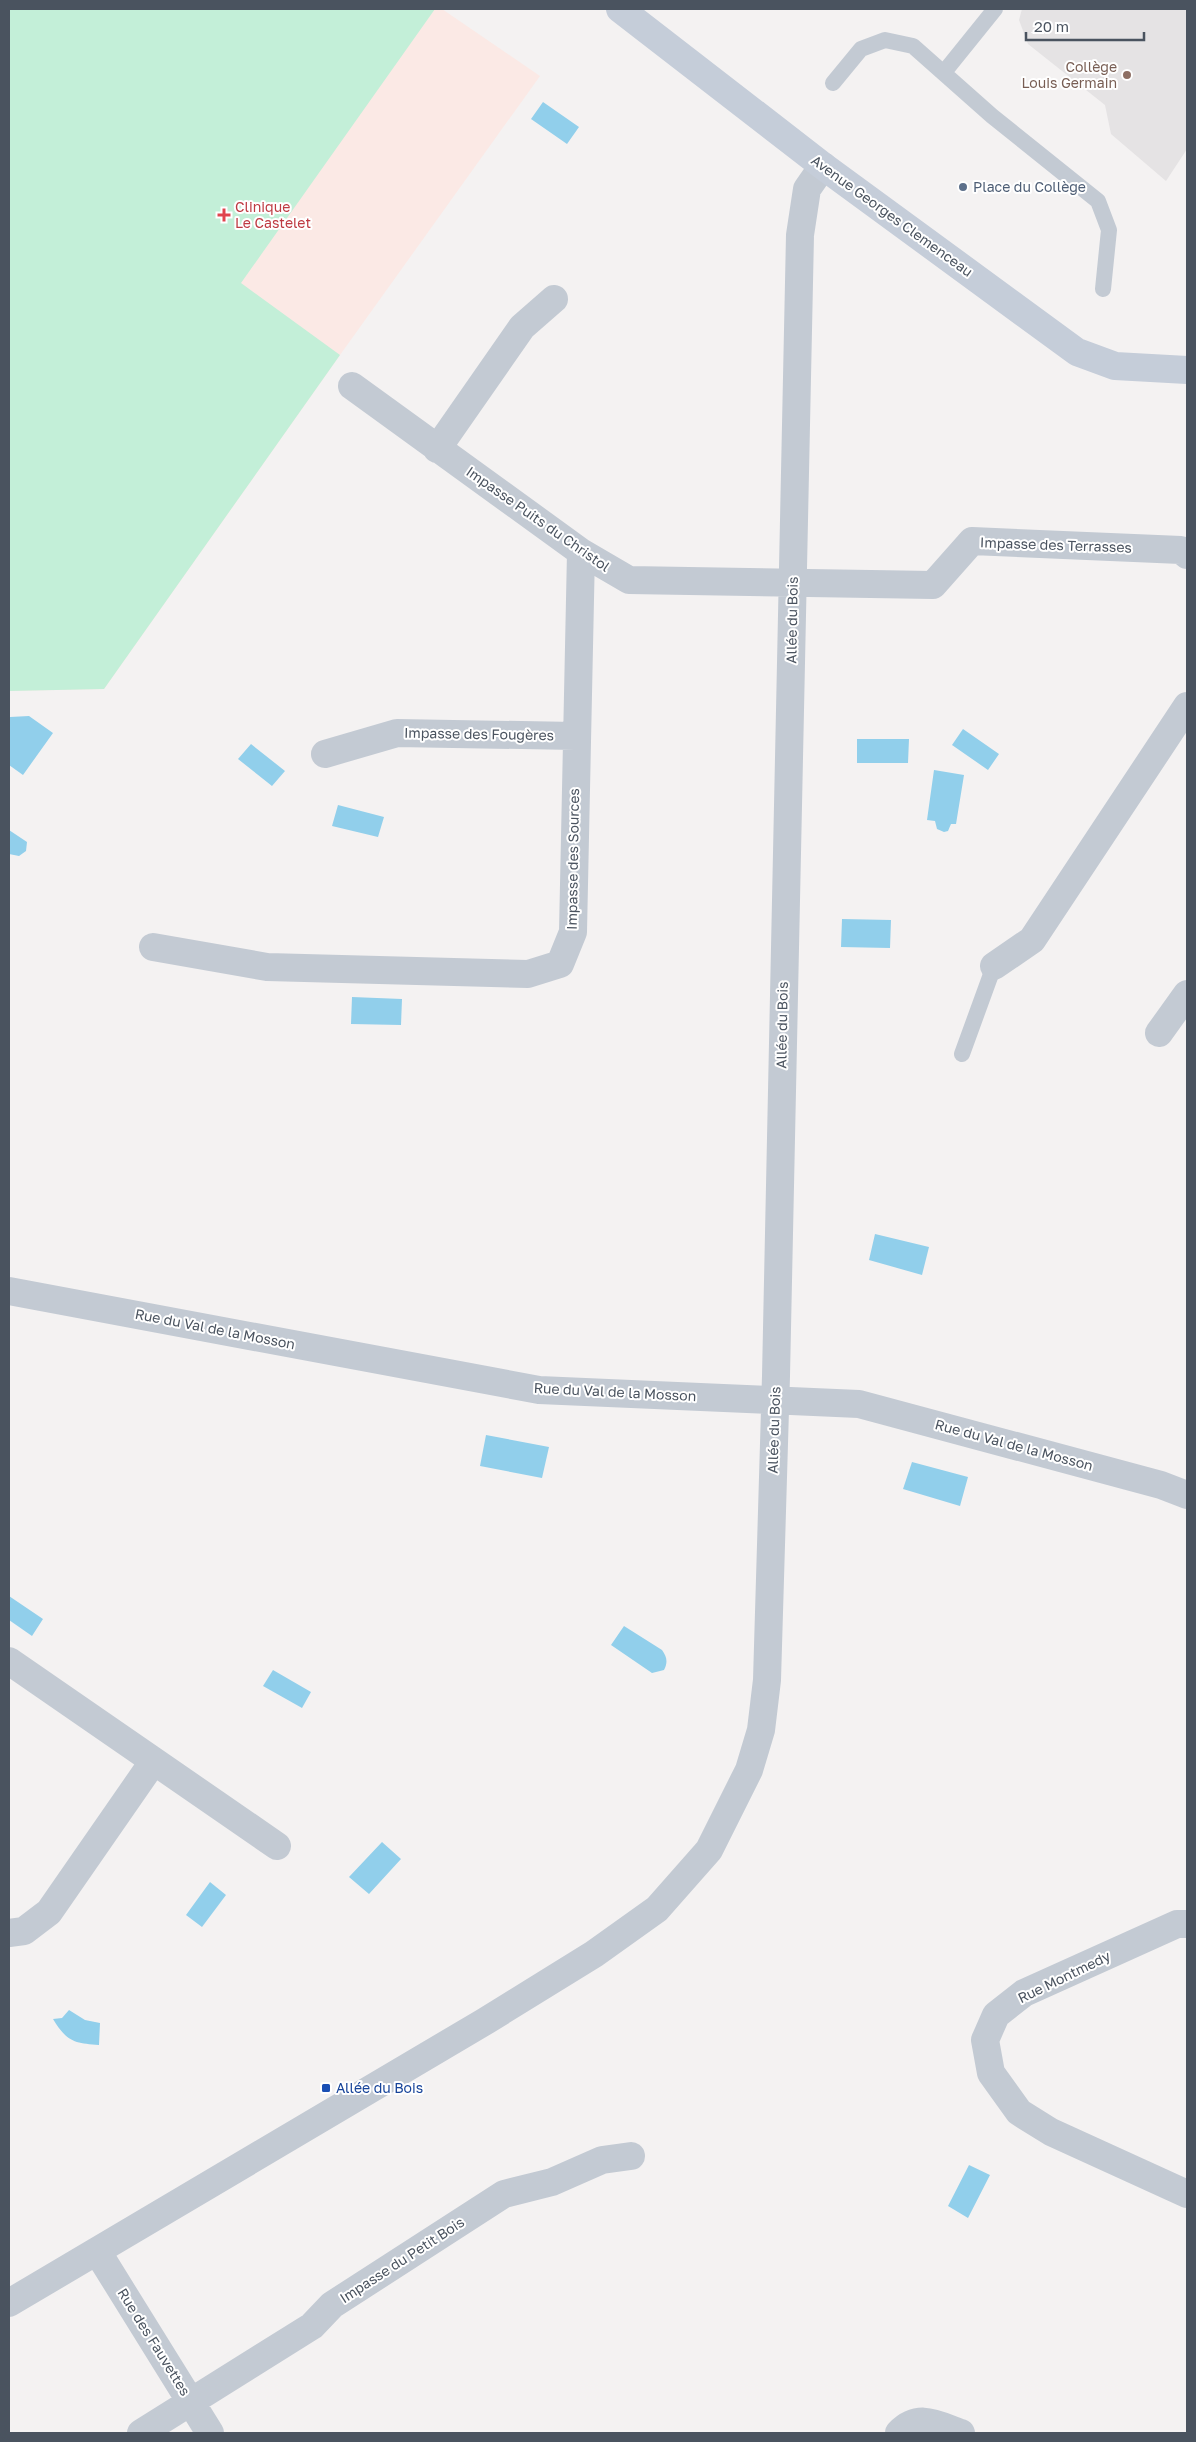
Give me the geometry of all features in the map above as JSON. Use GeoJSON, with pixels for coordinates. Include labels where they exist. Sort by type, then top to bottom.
{"type":"FeatureCollection","features":[{"type":"Feature","properties":{"kind":"street","name":"Avenue Georges Clemenceau"},"geometry":{"type":"LineString","coordinates":[[620,9],[823,166],[1077,352],[1115,366],[1187,370]]}},
{"type":"Feature","properties":{"kind":"street","name":"Allée du Bois"},"geometry":{"type":"LineString","coordinates":[[9,2303],[476,2026],[594,1954],[657,1909],[709,1850],[749,1770],[762,1730],[767,1680],[775,1400],[800,235],[806,189],[823,166]]}},
{"type":"Feature","properties":{"kind":"street"},"geometry":{"type":"LineString","coordinates":[[437,449],[522,327],[554,299]]}},
{"type":"Feature","properties":{"kind":"street","name":"Impasse Puits du Christol"},"geometry":{"type":"LineString","coordinates":[[352,386],[580,552],[629,580],[792,584]]}},
{"type":"Feature","properties":{"kind":"street","name":"Impasse des Terrasses"},"geometry":{"type":"LineString","coordinates":[[792,584],[932,585],[972,541],[1180,550],[1187,555]]}},
{"type":"Feature","properties":{"kind":"street","name":"Impasse des Sources"},"geometry":{"type":"LineString","coordinates":[[154,947],[267,967],[528,974],[560,964],[573,932],[575,736],[580,552]]}},
{"type":"Feature","properties":{"kind":"street"},"geometry":{"type":"LineString","coordinates":[[994,966],[1032,940],[1187,706]]}},
{"type":"Feature","properties":{"kind":"street","name":"Impasse des Fougères"},"geometry":{"type":"LineString","coordinates":[[325,754],[397,733],[575,736]]}},
{"type":"Feature","properties":{"kind":"street"},"geometry":{"type":"LineString","coordinates":[[1159,1033],[1187,994]]}},
{"type":"Feature","properties":{"kind":"street","name":"Rue du Val de la Mosson"},"geometry":{"type":"LineString","coordinates":[[9,1291],[539,1390],[859,1404],[1133,1477],[1187,1495]]}},
{"type":"Feature","properties":{"kind":"street"},"geometry":{"type":"LineString","coordinates":[[9,1661],[153,1762],[278,1846]]}},
{"type":"Feature","properties":{"kind":"street"},"geometry":{"type":"LineString","coordinates":[[9,1933],[24,1931],[49,1912],[153,1762]]}},
{"type":"Feature","properties":{"kind":"street","name":"Rue Montmedy"},"geometry":{"type":"LineString","coordinates":[[1187,1924],[1177,1924],[1024,1993],[996,2015],[985,2040],[991,2073],[1019,2112],[1051,2132],[1187,2194]]}},
{"type":"Feature","properties":{"kind":"street","name":"Impasse du Petit Bois"},"geometry":{"type":"LineString","coordinates":[[141,2433],[312,2326],[332,2305],[504,2194],[552,2182],[602,2160],[631,2156]]}},
{"type":"Feature","properties":{"kind":"street","name":"Rue des Fauvettes"},"geometry":{"type":"LineString","coordinates":[[97,2251],[210,2433]]}},
{"type":"Feature","properties":{"kind":"street"},"geometry":{"type":"LineString","coordinates":[[899,2433],[906,2426],[924,2420],[961,2433]]}},
{"type":"Feature","properties":{"kind":"lane"},"geometry":{"type":"LineString","coordinates":[[945,71],[994,9]]}},
{"type":"Feature","properties":{"kind":"lane"},"geometry":{"type":"LineString","coordinates":[[833,83],[861,49],[885,40],[913,46],[945,71],[992,116],[1098,200],[1109,230],[1103,289]]}},
{"type":"Feature","properties":{"kind":"lane"},"geometry":{"type":"LineString","coordinates":[[962,1054],[994,966]]}},
{"type":"Feature","properties":{"kind":"shaded area","name":"Clinique Le Castelet"},"geometry":{"type":"Polygon","coordinates":[[[9,9],[442,9],[540,76],[104,689],[9,691],[9,9]]]}},
{"type":"Feature","properties":{"kind":"shaded area","name":"Collège Louis Germain"},"geometry":{"type":"Polygon","coordinates":[[[1022,9],[1187,9],[1187,149],[1166,181],[1111,134],[1105,105],[1028,44],[1019,20],[1022,9]]]}},
{"type":"Feature","properties":{"kind":"green space","name":"Clinique Le Castelet"},"geometry":{"type":"Polygon","coordinates":[[[9,9],[435,9],[241,283],[340,355],[104,689],[9,691],[9,9]]]}},
{"type":"Feature","properties":{"kind":"water"},"geometry":{"type":"Polygon","coordinates":[[[543,102],[579,127],[567,144],[531,119],[543,102]]]}},
{"type":"Feature","properties":{"kind":"water"},"geometry":{"type":"Polygon","coordinates":[[[29,716],[53,733],[23,775],[9,765],[10,717],[29,716]]]}},
{"type":"Feature","properties":{"kind":"water"},"geometry":{"type":"Polygon","coordinates":[[[963,729],[999,754],[988,770],[952,745],[963,729]]]}},
{"type":"Feature","properties":{"kind":"water"},"geometry":{"type":"Polygon","coordinates":[[[857,739],[909,739],[908,763],[857,763],[857,739]]]}},
{"type":"Feature","properties":{"kind":"water"},"geometry":{"type":"Polygon","coordinates":[[[251,744],[285,771],[272,786],[238,759],[251,744]]]}},
{"type":"Feature","properties":{"kind":"water"},"geometry":{"type":"Polygon","coordinates":[[[934,770],[964,775],[956,824],[951,824],[948,831],[944,832],[937,829],[935,821],[927,820],[934,770]]]}},
{"type":"Feature","properties":{"kind":"water"},"geometry":{"type":"Polygon","coordinates":[[[338,805],[384,817],[378,837],[332,826],[338,805]]]}},
{"type":"Feature","properties":{"kind":"water"},"geometry":{"type":"Polygon","coordinates":[[[9,830],[27,842],[26,851],[19,856],[9,854],[9,830]]]}},
{"type":"Feature","properties":{"kind":"water"},"geometry":{"type":"Polygon","coordinates":[[[842,919],[891,920],[890,948],[841,947],[842,919]]]}},
{"type":"Feature","properties":{"kind":"water"},"geometry":{"type":"Polygon","coordinates":[[[352,997],[402,999],[401,1025],[351,1024],[352,997]]]}},
{"type":"Feature","properties":{"kind":"water"},"geometry":{"type":"Polygon","coordinates":[[[875,1234],[929,1247],[922,1275],[869,1260],[875,1234]]]}},
{"type":"Feature","properties":{"kind":"water"},"geometry":{"type":"Polygon","coordinates":[[[486,1435],[549,1447],[542,1478],[480,1466],[486,1435]]]}},
{"type":"Feature","properties":{"kind":"water"},"geometry":{"type":"Polygon","coordinates":[[[912,1462],[968,1477],[960,1506],[903,1489],[912,1462]]]}},
{"type":"Feature","properties":{"kind":"water"},"geometry":{"type":"Polygon","coordinates":[[[9,1596],[43,1619],[32,1636],[9,1620],[9,1596]]]}},
{"type":"Feature","properties":{"kind":"water"},"geometry":{"type":"Polygon","coordinates":[[[624,1626],[662,1650],[666,1660],[664,1670],[652,1673],[611,1645],[624,1626]]]}},
{"type":"Feature","properties":{"kind":"water"},"geometry":{"type":"Polygon","coordinates":[[[273,1670],[311,1692],[302,1708],[263,1686],[273,1670]]]}},
{"type":"Feature","properties":{"kind":"water"},"geometry":{"type":"Polygon","coordinates":[[[382,1842],[401,1859],[369,1894],[349,1877],[382,1842]]]}},
{"type":"Feature","properties":{"kind":"water"},"geometry":{"type":"Polygon","coordinates":[[[210,1882],[226,1895],[202,1927],[186,1915],[210,1882]]]}},
{"type":"Feature","properties":{"kind":"water"},"geometry":{"type":"Polygon","coordinates":[[[69,2010],[85,2020],[100,2023],[99,2045],[77,2042],[67,2037],[53,2019],[62,2018],[69,2010]]]}},
{"type":"Feature","properties":{"kind":"water"},"geometry":{"type":"Polygon","coordinates":[[[969,2165],[990,2175],[968,2218],[948,2206],[969,2165]]]}},
{"type":"Feature","properties":{"kind":"place","name":"Collège Louis Germain"},"geometry":{"type":"Point","coordinates":[1127,75]}},
{"type":"Feature","properties":{"kind":"place","name":"Place du Collège"},"geometry":{"type":"Point","coordinates":[963,187]}},
{"type":"Feature","properties":{"kind":"place","name":"Clinique Le Castelet"},"geometry":{"type":"Point","coordinates":[224,215]}},
{"type":"Feature","properties":{"kind":"place","name":"Allée du Bois"},"geometry":{"type":"Point","coordinates":[326,2088]}}]}
